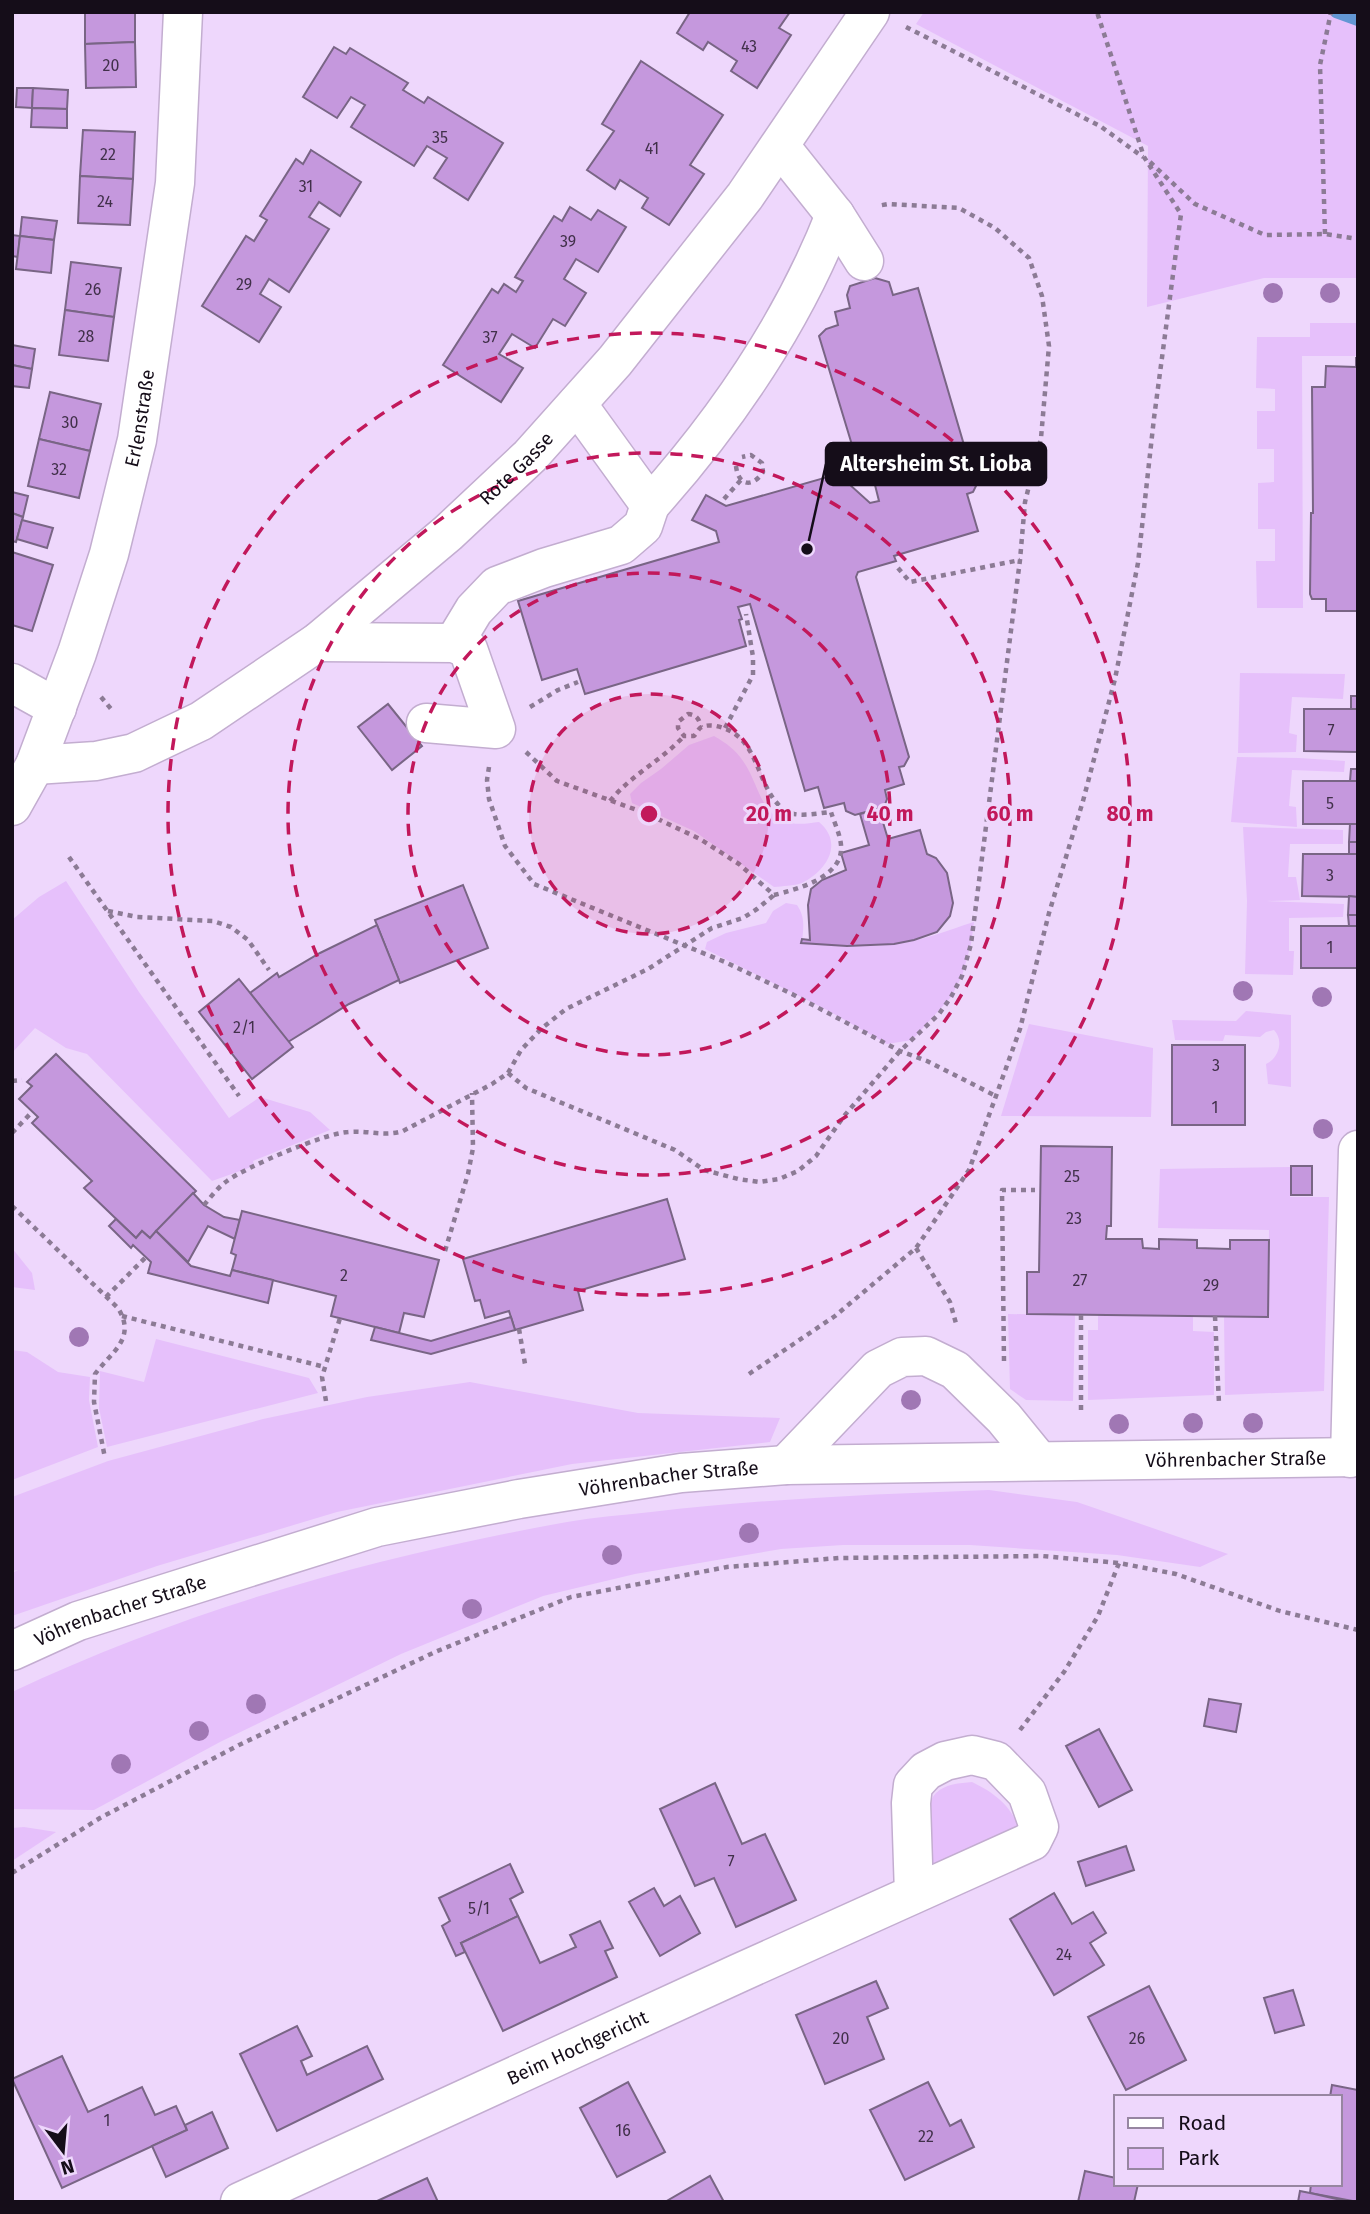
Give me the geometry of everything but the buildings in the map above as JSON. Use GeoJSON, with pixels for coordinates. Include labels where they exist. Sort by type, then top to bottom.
{"type":"FeatureCollection","features":[{"type":"Feature","properties":{"kind":"street","name":"Erlenstraße"},"geometry":{"type":"LineString","coordinates":[[12,806],[36,765],[110,554],[137,440],[175,183],[183,12]]}},
{"type":"Feature","properties":{"kind":"street","name":"Rote Gasse"},"geometry":{"type":"LineString","coordinates":[[36,765],[96,761],[134,753],[201,721],[318,642],[448,533],[530,456],[615,361],[745,196],[869,14]]}},
{"type":"Feature","properties":{"kind":"street"},"geometry":{"type":"LineString","coordinates":[[780,146],[835,215],[864,261]]}},
{"type":"Feature","properties":{"kind":"street"},"geometry":{"type":"LineString","coordinates":[[454,643],[474,610],[496,586],[544,568],[621,545],[643,526],[650,505],[686,464],[742,387],[785,320],[835,215]]}},
{"type":"Feature","properties":{"kind":"street"},"geometry":{"type":"LineString","coordinates":[[577,404],[650,505]]}},
{"type":"Feature","properties":{"kind":"street"},"geometry":{"type":"LineString","coordinates":[[318,642],[454,643],[468,649],[496,729],[426,723]]}},
{"type":"Feature","properties":{"kind":"street"},"geometry":{"type":"LineString","coordinates":[[12,683],[57,708]]}},
{"type":"Feature","properties":{"kind":"street"},"geometry":{"type":"LineString","coordinates":[[1355,1459],[1358,1150]]}},
{"type":"Feature","properties":{"kind":"street"},"geometry":{"type":"LineString","coordinates":[[786,1465],[878,1369],[902,1357],[926,1356],[956,1370],[1004,1418],[1039,1461]]}},
{"type":"Feature","properties":{"kind":"street","name":"Vöhrenbacher Straße"},"geometry":{"type":"LineString","coordinates":[[12,1651],[78,1621],[377,1527],[519,1499],[681,1473],[786,1465],[1355,1459]]}},
{"type":"Feature","properties":{"kind":"street"},"geometry":{"type":"LineString","coordinates":[[914,1894],[911,1803],[914,1785],[926,1771],[945,1761],[972,1755],[996,1761]]}},
{"type":"Feature","properties":{"kind":"street","name":"Beim Hochgericht"},"geometry":{"type":"LineString","coordinates":[[240,2202],[1032,1841],[1039,1827],[1027,1793],[996,1761]]}},
{"type":"Feature","properties":{"kind":"path"},"geometry":{"type":"LineString","coordinates":[[749,1374],[835,1316],[916,1248],[969,1170],[1020,1029],[1049,913],[1083,802],[1115,679],[1138,563],[1181,214],[1144,158],[1097,12]]}},
{"type":"Feature","properties":{"kind":"path"},"geometry":{"type":"LineString","coordinates":[[1325,234],[1320,65],[1331,12]]}},
{"type":"Feature","properties":{"kind":"path"},"geometry":{"type":"LineString","coordinates":[[869,14],[906,27],[1100,125],[1144,158],[1195,204],[1265,235],[1325,234],[1358,239]]}},
{"type":"Feature","properties":{"kind":"path"},"geometry":{"type":"LineString","coordinates":[[508,1073],[526,1088],[675,1150],[704,1170],[738,1180],[759,1182],[779,1179],[798,1171],[816,1156],[844,1116],[900,1051],[939,1014],[962,976],[971,944],[1025,502],[1041,438],[1049,346],[1042,296],[1029,258],[995,228],[959,208],[888,204],[835,215]]}},
{"type":"Feature","properties":{"kind":"path"},"geometry":{"type":"LineString","coordinates":[[746,455],[759,459],[763,472],[758,480],[750,483],[741,481],[736,464],[746,455]]}},
{"type":"Feature","properties":{"kind":"path"},"geometry":{"type":"LineString","coordinates":[[724,499],[741,481]]}},
{"type":"Feature","properties":{"kind":"path"},"geometry":{"type":"LineString","coordinates":[[898,568],[910,582],[1020,560]]}},
{"type":"Feature","properties":{"kind":"path"},"geometry":{"type":"LineString","coordinates":[[725,728],[753,675],[754,657],[746,614]]}},
{"type":"Feature","properties":{"kind":"path"},"geometry":{"type":"LineString","coordinates":[[578,682],[558,690],[496,729],[487,780],[489,799],[505,846],[534,884],[725,962],[900,1051],[996,1096]]}},
{"type":"Feature","properties":{"kind":"path"},"geometry":{"type":"LineString","coordinates":[[684,736],[678,728],[678,722],[688,714],[699,719],[701,727]]}},
{"type":"Feature","properties":{"kind":"path"},"geometry":{"type":"LineString","coordinates":[[204,1205],[224,1183],[246,1169],[333,1135],[349,1132],[390,1135],[403,1131],[472,1094],[508,1073],[521,1050],[566,1009],[648,969],[712,928],[743,918],[774,895],[810,883],[828,872],[838,861],[841,846],[831,812],[794,815],[784,811],[771,795],[748,746],[725,728],[712,725],[701,727],[694,736],[684,736],[671,750],[622,786],[610,802]]}},
{"type":"Feature","properties":{"kind":"path"},"geometry":{"type":"LineString","coordinates":[[496,729],[529,754],[557,781],[645,813],[700,839],[739,864],[774,895]]}},
{"type":"Feature","properties":{"kind":"path"},"geometry":{"type":"LineString","coordinates":[[69,857],[239,1096]]}},
{"type":"Feature","properties":{"kind":"path"},"geometry":{"type":"LineString","coordinates":[[107,911],[137,917],[213,921],[231,927],[248,940],[269,970]]}},
{"type":"Feature","properties":{"kind":"path"},"geometry":{"type":"LineString","coordinates":[[12,1081],[22,1080]]}},
{"type":"Feature","properties":{"kind":"path"},"geometry":{"type":"LineString","coordinates":[[444,1251],[468,1174],[473,1148],[472,1094]]}},
{"type":"Feature","properties":{"kind":"path"},"geometry":{"type":"LineString","coordinates":[[12,1133],[32,1112]]}},
{"type":"Feature","properties":{"kind":"path"},"geometry":{"type":"LineString","coordinates":[[1004,1418],[1002,1190],[1035,1189]]}},
{"type":"Feature","properties":{"kind":"path"},"geometry":{"type":"LineString","coordinates":[[12,1206],[106,1297],[122,1316],[125,1331],[122,1341],[95,1374],[93,1402],[105,1458]]}},
{"type":"Feature","properties":{"kind":"path"},"geometry":{"type":"LineString","coordinates":[[916,1248],[950,1302],[959,1333],[956,1370]]}},
{"type":"Feature","properties":{"kind":"path"},"geometry":{"type":"LineString","coordinates":[[106,1297],[146,1257]]}},
{"type":"Feature","properties":{"kind":"path"},"geometry":{"type":"LineString","coordinates":[[1081,1315],[1082,1412]]}},
{"type":"Feature","properties":{"kind":"path"},"geometry":{"type":"LineString","coordinates":[[122,1316],[325,1367]]}},
{"type":"Feature","properties":{"kind":"path"},"geometry":{"type":"LineString","coordinates":[[1215,1316],[1219,1404]]}},
{"type":"Feature","properties":{"kind":"path"},"geometry":{"type":"LineString","coordinates":[[326,1401],[322,1377],[340,1318]]}},
{"type":"Feature","properties":{"kind":"path"},"geometry":{"type":"LineString","coordinates":[[519,1329],[525,1364]]}},
{"type":"Feature","properties":{"kind":"path"},"geometry":{"type":"LineString","coordinates":[[12,1873],[100,1818],[239,1745],[435,1652],[571,1597],[727,1567],[839,1558],[1042,1556],[1119,1563],[1176,1574],[1280,1611],[1358,1630]]}},
{"type":"Feature","properties":{"kind":"path"},"geometry":{"type":"LineString","coordinates":[[996,1761],[1064,1672],[1098,1616],[1119,1563]]}},
{"type":"Feature","properties":{"kind":"green space"},"geometry":{"type":"Polygon","coordinates":[[[924,12],[1358,12],[1358,278],[1264,278],[1147,307],[1148,146],[916,24],[924,12]]]}},
{"type":"Feature","properties":{"kind":"green space"},"geometry":{"type":"Polygon","coordinates":[[[1310,323],[1358,323],[1358,356],[1302,356],[1303,608],[1257,608],[1256,561],[1275,561],[1275,529],[1258,529],[1258,483],[1274,482],[1274,449],[1257,449],[1257,411],[1275,411],[1275,389],[1256,388],[1257,337],[1310,337],[1310,323]]]}},
{"type":"Feature","properties":{"kind":"green space"},"geometry":{"type":"Polygon","coordinates":[[[1240,673],[1345,674],[1343,699],[1292,697],[1289,733],[1297,735],[1296,752],[1238,753],[1240,673]]]}},
{"type":"Feature","properties":{"kind":"green space"},"geometry":{"type":"Polygon","coordinates":[[[714,736],[740,757],[766,807],[773,814],[791,823],[819,822],[826,830],[831,847],[829,856],[811,878],[799,884],[774,887],[694,831],[632,803],[630,794],[641,783],[689,745],[714,736]]]}},
{"type":"Feature","properties":{"kind":"green space"},"geometry":{"type":"Polygon","coordinates":[[[1237,757],[1345,761],[1344,772],[1292,770],[1289,806],[1296,807],[1297,827],[1231,822],[1237,757]]]}},
{"type":"Feature","properties":{"kind":"green space"},"geometry":{"type":"Polygon","coordinates":[[[1243,827],[1343,830],[1343,844],[1290,844],[1288,877],[1296,877],[1300,900],[1266,901],[1344,904],[1343,917],[1289,918],[1289,951],[1294,951],[1293,975],[1245,974],[1247,901],[1243,827]]]}},
{"type":"Feature","properties":{"kind":"green space"},"geometry":{"type":"Polygon","coordinates":[[[66,881],[139,992],[229,1118],[260,1097],[310,1112],[330,1130],[253,1161],[254,1166],[212,1181],[87,1054],[66,1048],[35,1028],[12,1053],[12,920],[39,897],[66,881]]]}},
{"type":"Feature","properties":{"kind":"green space"},"geometry":{"type":"Polygon","coordinates":[[[786,903],[797,905],[802,914],[802,943],[860,946],[905,943],[974,922],[962,976],[951,997],[912,1040],[887,1044],[827,1010],[705,949],[707,942],[726,933],[766,923],[773,911],[786,903]]]}},
{"type":"Feature","properties":{"kind":"green space"},"geometry":{"type":"Polygon","coordinates":[[[1246,1011],[1291,1015],[1291,1087],[1268,1084],[1266,1064],[1274,1058],[1279,1049],[1279,1039],[1274,1030],[1260,1037],[1225,1035],[1223,1041],[1175,1040],[1172,1020],[1236,1021],[1246,1011]]]}},
{"type":"Feature","properties":{"kind":"green space"},"geometry":{"type":"Polygon","coordinates":[[[1029,1024],[1153,1048],[1151,1117],[1001,1116],[1029,1024]]]}},
{"type":"Feature","properties":{"kind":"green space"},"geometry":{"type":"Polygon","coordinates":[[[1290,1167],[1290,1197],[1329,1197],[1324,1391],[1225,1395],[1224,1316],[1268,1316],[1269,1230],[1158,1228],[1160,1169],[1290,1167]]]}},
{"type":"Feature","properties":{"kind":"green space"},"geometry":{"type":"Polygon","coordinates":[[[12,1248],[32,1273],[35,1290],[12,1287],[12,1248]]]}},
{"type":"Feature","properties":{"kind":"green space"},"geometry":{"type":"Polygon","coordinates":[[[1008,1314],[1075,1315],[1073,1401],[1026,1400],[1010,1389],[1008,1314]]]}},
{"type":"Feature","properties":{"kind":"green space"},"geometry":{"type":"Polygon","coordinates":[[[1098,1315],[1193,1316],[1193,1331],[1214,1332],[1214,1395],[1088,1400],[1088,1330],[1098,1330],[1098,1315]]]}},
{"type":"Feature","properties":{"kind":"green space"},"geometry":{"type":"Polygon","coordinates":[[[156,1339],[309,1378],[318,1393],[107,1447],[99,1408],[100,1371],[144,1382],[156,1339]]]}},
{"type":"Feature","properties":{"kind":"green space"},"geometry":{"type":"Polygon","coordinates":[[[12,1350],[27,1352],[58,1372],[90,1377],[89,1400],[98,1447],[12,1480],[12,1350]]]}},
{"type":"Feature","properties":{"kind":"green space"},"geometry":{"type":"Polygon","coordinates":[[[470,1382],[638,1413],[780,1418],[770,1442],[572,1464],[337,1512],[157,1566],[12,1616],[12,1573],[18,1570],[12,1571],[12,1497],[108,1461],[263,1419],[367,1397],[470,1382]]]}},
{"type":"Feature","properties":{"kind":"green space"},"geometry":{"type":"Polygon","coordinates":[[[989,1490],[1077,1502],[1228,1554],[1200,1567],[1117,1555],[970,1545],[843,1545],[781,1549],[635,1574],[543,1596],[401,1654],[220,1742],[94,1810],[12,1809],[12,1692],[146,1635],[215,1611],[284,1589],[424,1551],[578,1520],[777,1500],[989,1490]]]}},
{"type":"Feature","properties":{"kind":"green space"},"geometry":{"type":"Polygon","coordinates":[[[972,1782],[1008,1808],[1020,1832],[944,1866],[928,1863],[927,1826],[932,1799],[936,1793],[953,1784],[972,1782]]]}},
{"type":"Feature","properties":{"kind":"green space"},"geometry":{"type":"Polygon","coordinates":[[[12,1828],[56,1832],[12,1861],[12,1828]]]}},
{"type":"Feature","properties":{"kind":"waterway"},"geometry":{"type":"LineString","coordinates":[[1336,12],[1358,20]]}},
{"type":"Feature","properties":{"kind":"place","name":"Altersheim St. Lioba"},"geometry":{"type":"Point","coordinates":[807,549]}}]}
